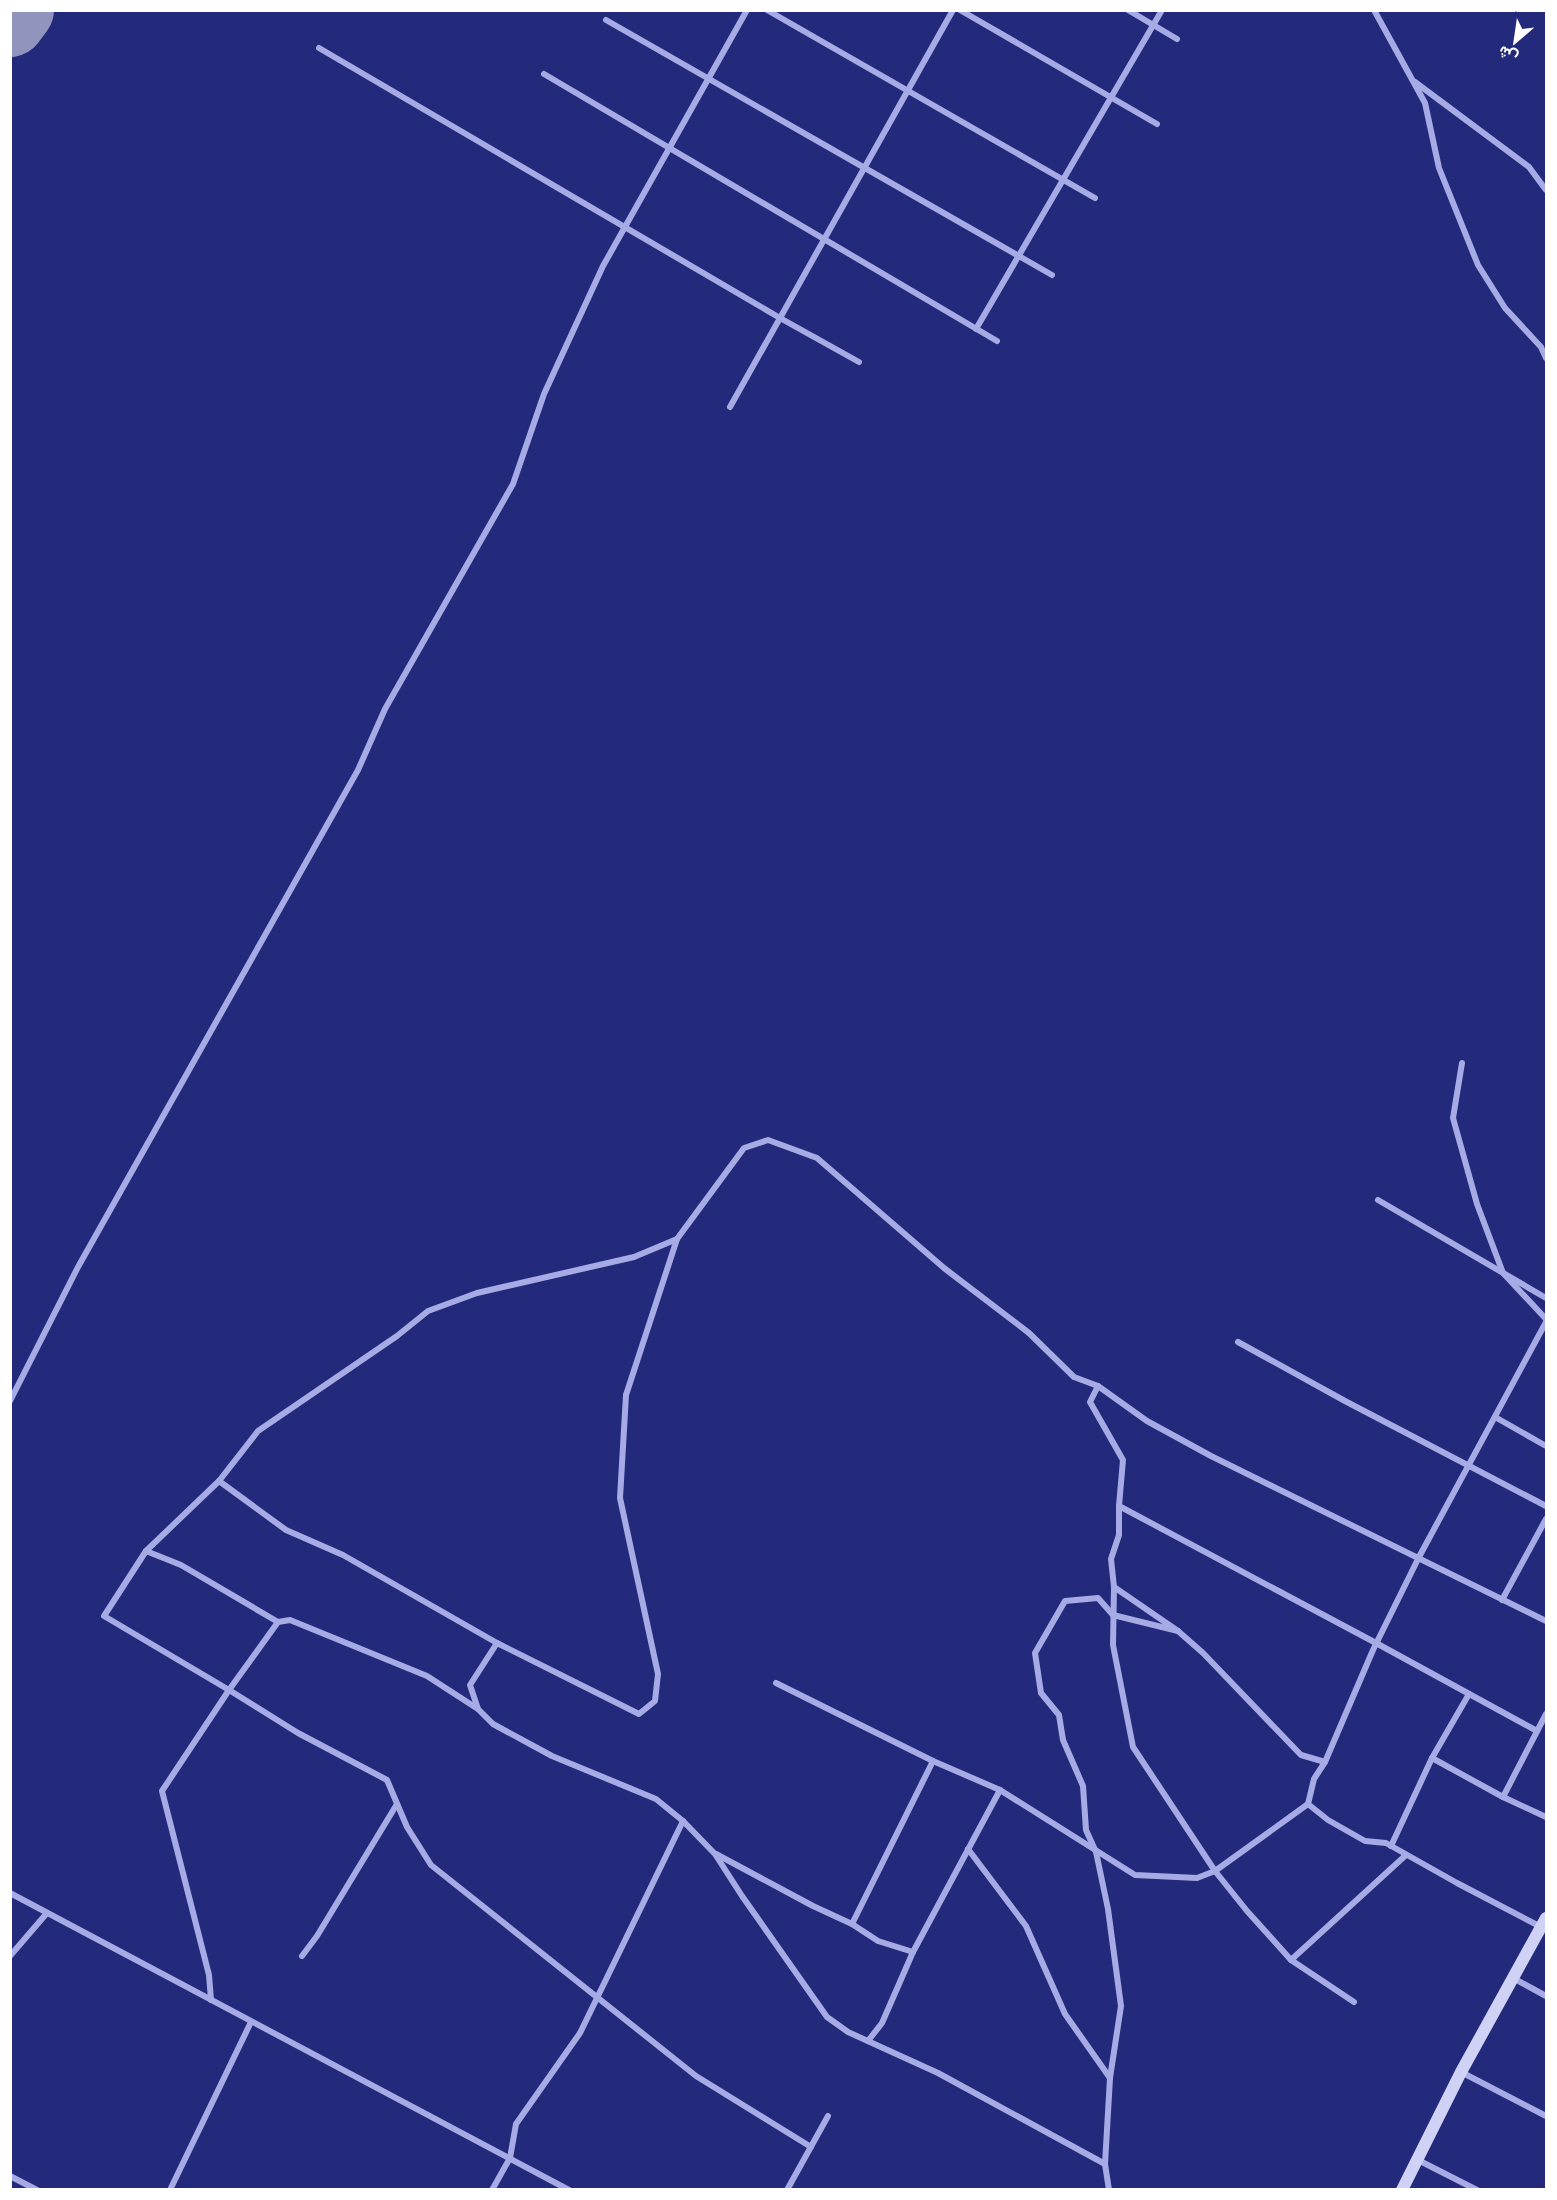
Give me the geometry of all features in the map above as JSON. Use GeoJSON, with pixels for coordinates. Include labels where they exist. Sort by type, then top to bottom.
{"type":"FeatureCollection","features":[{"type":"Feature","properties":{"kind":"main road"},"geometry":{"type":"LineString","coordinates":[[1402,2190],[1461,2072],[1544,1923]]}},
{"type":"Feature","properties":{"kind":"street"},"geometry":{"type":"LineString","coordinates":[[10,1401],[78,1267],[358,770],[385,709],[513,484],[544,394],[603,266],[747,10]]}},
{"type":"Feature","properties":{"kind":"street"},"geometry":{"type":"LineString","coordinates":[[767,10],[1095,198]]}},
{"type":"Feature","properties":{"kind":"street"},"geometry":{"type":"LineString","coordinates":[[730,406],[953,10]]}},
{"type":"Feature","properties":{"kind":"street"},"geometry":{"type":"LineString","coordinates":[[960,10],[1157,124]]}},
{"type":"Feature","properties":{"kind":"street"},"geometry":{"type":"LineString","coordinates":[[1128,10],[1177,39]]}},
{"type":"Feature","properties":{"kind":"street"},"geometry":{"type":"LineString","coordinates":[[976,329],[1162,10]]}},
{"type":"Feature","properties":{"kind":"street"},"geometry":{"type":"LineString","coordinates":[[1374,10],[1425,103],[1439,168],[1478,265],[1505,308],[1541,347],[1546,358]]}},
{"type":"Feature","properties":{"kind":"street"},"geometry":{"type":"LineString","coordinates":[[606,20],[1052,275]]}},
{"type":"Feature","properties":{"kind":"street"},"geometry":{"type":"LineString","coordinates":[[319,48],[859,362]]}},
{"type":"Feature","properties":{"kind":"street"},"geometry":{"type":"LineString","coordinates":[[544,74],[996,341]]}},
{"type":"Feature","properties":{"kind":"street"},"geometry":{"type":"LineString","coordinates":[[1412,80],[1529,167],[1546,190]]}},
{"type":"Feature","properties":{"kind":"street"},"geometry":{"type":"LineString","coordinates":[[776,1683],[933,1761],[1000,1790],[1135,1875],[1197,1878],[1215,1871],[1308,1804],[1314,1779],[1325,1762],[1376,1643],[1419,1557],[1546,1320],[1503,1273],[1477,1204],[1453,1118],[1462,1063]]}},
{"type":"Feature","properties":{"kind":"street"},"geometry":{"type":"LineString","coordinates":[[219,1481],[286,1530],[343,1555],[497,1642],[639,1714],[655,1701],[658,1674],[620,1498],[626,1395],[677,1239],[744,1148],[768,1140],[817,1158],[944,1268],[1029,1333],[1074,1377],[1098,1386],[1147,1421],[1211,1456],[1546,1621]]}},
{"type":"Feature","properties":{"kind":"street"},"geometry":{"type":"LineString","coordinates":[[1378,1200],[1546,1298]]}},
{"type":"Feature","properties":{"kind":"street"},"geometry":{"type":"LineString","coordinates":[[677,1239],[634,1257],[477,1293],[428,1311],[397,1336],[258,1431],[219,1481],[146,1551],[104,1616],[298,1733],[387,1780],[407,1827],[431,1864],[696,2076],[811,2147]]}},
{"type":"Feature","properties":{"kind":"street"},"geometry":{"type":"LineString","coordinates":[[1238,1342],[1546,1506]]}},
{"type":"Feature","properties":{"kind":"street"},"geometry":{"type":"LineString","coordinates":[[1098,1386],[1090,1402],[1123,1460],[1119,1535],[1111,1559],[1114,1587],[1113,1646],[1133,1747],[1215,1871],[1246,1911],[1291,1960],[1354,2002]]}},
{"type":"Feature","properties":{"kind":"street"},"geometry":{"type":"LineString","coordinates":[[1495,1417],[1546,1446]]}},
{"type":"Feature","properties":{"kind":"street"},"geometry":{"type":"LineString","coordinates":[[1119,1506],[1537,1731]]}},
{"type":"Feature","properties":{"kind":"street"},"geometry":{"type":"LineString","coordinates":[[1502,1600],[1546,1519]]}},
{"type":"Feature","properties":{"kind":"street"},"geometry":{"type":"LineString","coordinates":[[146,1551],[181,1565],[278,1622],[290,1620],[427,1676],[478,1709],[493,1724],[552,1756],[656,1799],[683,1821],[715,1854],[827,2017],[848,2032],[938,2073],[1105,2164]]}},
{"type":"Feature","properties":{"kind":"street"},"geometry":{"type":"LineString","coordinates":[[1114,1587],[1178,1631],[1203,1653],[1301,1755],[1325,1762]]}},
{"type":"Feature","properties":{"kind":"street"},"geometry":{"type":"LineString","coordinates":[[1109,2190],[1105,2164],[1110,2078],[1121,2006],[1108,1908],[1096,1852],[1086,1830],[1083,1786],[1063,1740],[1059,1715],[1041,1693],[1035,1653],[1065,1601],[1098,1598],[1113,1615],[1178,1631]]}},
{"type":"Feature","properties":{"kind":"street"},"geometry":{"type":"LineString","coordinates":[[211,2000],[209,1975],[162,1791],[229,1690],[278,1622]]}},
{"type":"Feature","properties":{"kind":"street"},"geometry":{"type":"LineString","coordinates":[[478,1709],[470,1685],[497,1642]]}},
{"type":"Feature","properties":{"kind":"street"},"geometry":{"type":"LineString","coordinates":[[1391,1846],[1432,1758],[1469,1694]]}},
{"type":"Feature","properties":{"kind":"street"},"geometry":{"type":"LineString","coordinates":[[1503,1797],[1546,1714]]}},
{"type":"Feature","properties":{"kind":"street"},"geometry":{"type":"LineString","coordinates":[[1432,1758],[1503,1797],[1546,1817]]}},
{"type":"Feature","properties":{"kind":"street"},"geometry":{"type":"LineString","coordinates":[[852,1924],[933,1761]]}},
{"type":"Feature","properties":{"kind":"street"},"geometry":{"type":"LineString","coordinates":[[868,2041],[882,2023],[913,1952],[1000,1790]]}},
{"type":"Feature","properties":{"kind":"street"},"geometry":{"type":"LineString","coordinates":[[302,1956],[317,1936],[397,1804]]}},
{"type":"Feature","properties":{"kind":"street"},"geometry":{"type":"LineString","coordinates":[[1308,1804],[1328,1820],[1365,1841],[1386,1843],[1544,1923]]}},
{"type":"Feature","properties":{"kind":"street"},"geometry":{"type":"LineString","coordinates":[[492,2190],[510,2158],[516,2124],[580,2033],[683,1821]]}},
{"type":"Feature","properties":{"kind":"street"},"geometry":{"type":"LineString","coordinates":[[968,1849],[1026,1926],[1065,2014],[1110,2078]]}},
{"type":"Feature","properties":{"kind":"street"},"geometry":{"type":"LineString","coordinates":[[715,1854],[852,1924],[878,1941],[913,1952]]}},
{"type":"Feature","properties":{"kind":"street"},"geometry":{"type":"LineString","coordinates":[[1291,1960],[1406,1855]]}},
{"type":"Feature","properties":{"kind":"street"},"geometry":{"type":"LineString","coordinates":[[10,1893],[569,2190]]}},
{"type":"Feature","properties":{"kind":"street"},"geometry":{"type":"LineString","coordinates":[[10,1956],[47,1913]]}},
{"type":"Feature","properties":{"kind":"street"},"geometry":{"type":"LineString","coordinates":[[1513,1978],[1546,1996]]}},
{"type":"Feature","properties":{"kind":"street"},"geometry":{"type":"LineString","coordinates":[[170,2190],[250,2022]]}},
{"type":"Feature","properties":{"kind":"street"},"geometry":{"type":"LineString","coordinates":[[1461,2072],[1546,2116]]}},
{"type":"Feature","properties":{"kind":"street"},"geometry":{"type":"LineString","coordinates":[[798,2190],[788,2187],[828,2116]]}},
{"type":"Feature","properties":{"kind":"street"},"geometry":{"type":"LineString","coordinates":[[1418,2160],[1477,2190]]}},
{"type":"Feature","properties":{"kind":"street"},"geometry":{"type":"LineString","coordinates":[[10,2176],[37,2190]]}},
{"type":"Feature","properties":{"kind":"runway"},"geometry":{"type":"LineString","coordinates":[[10,22],[19,10]]}}]}
